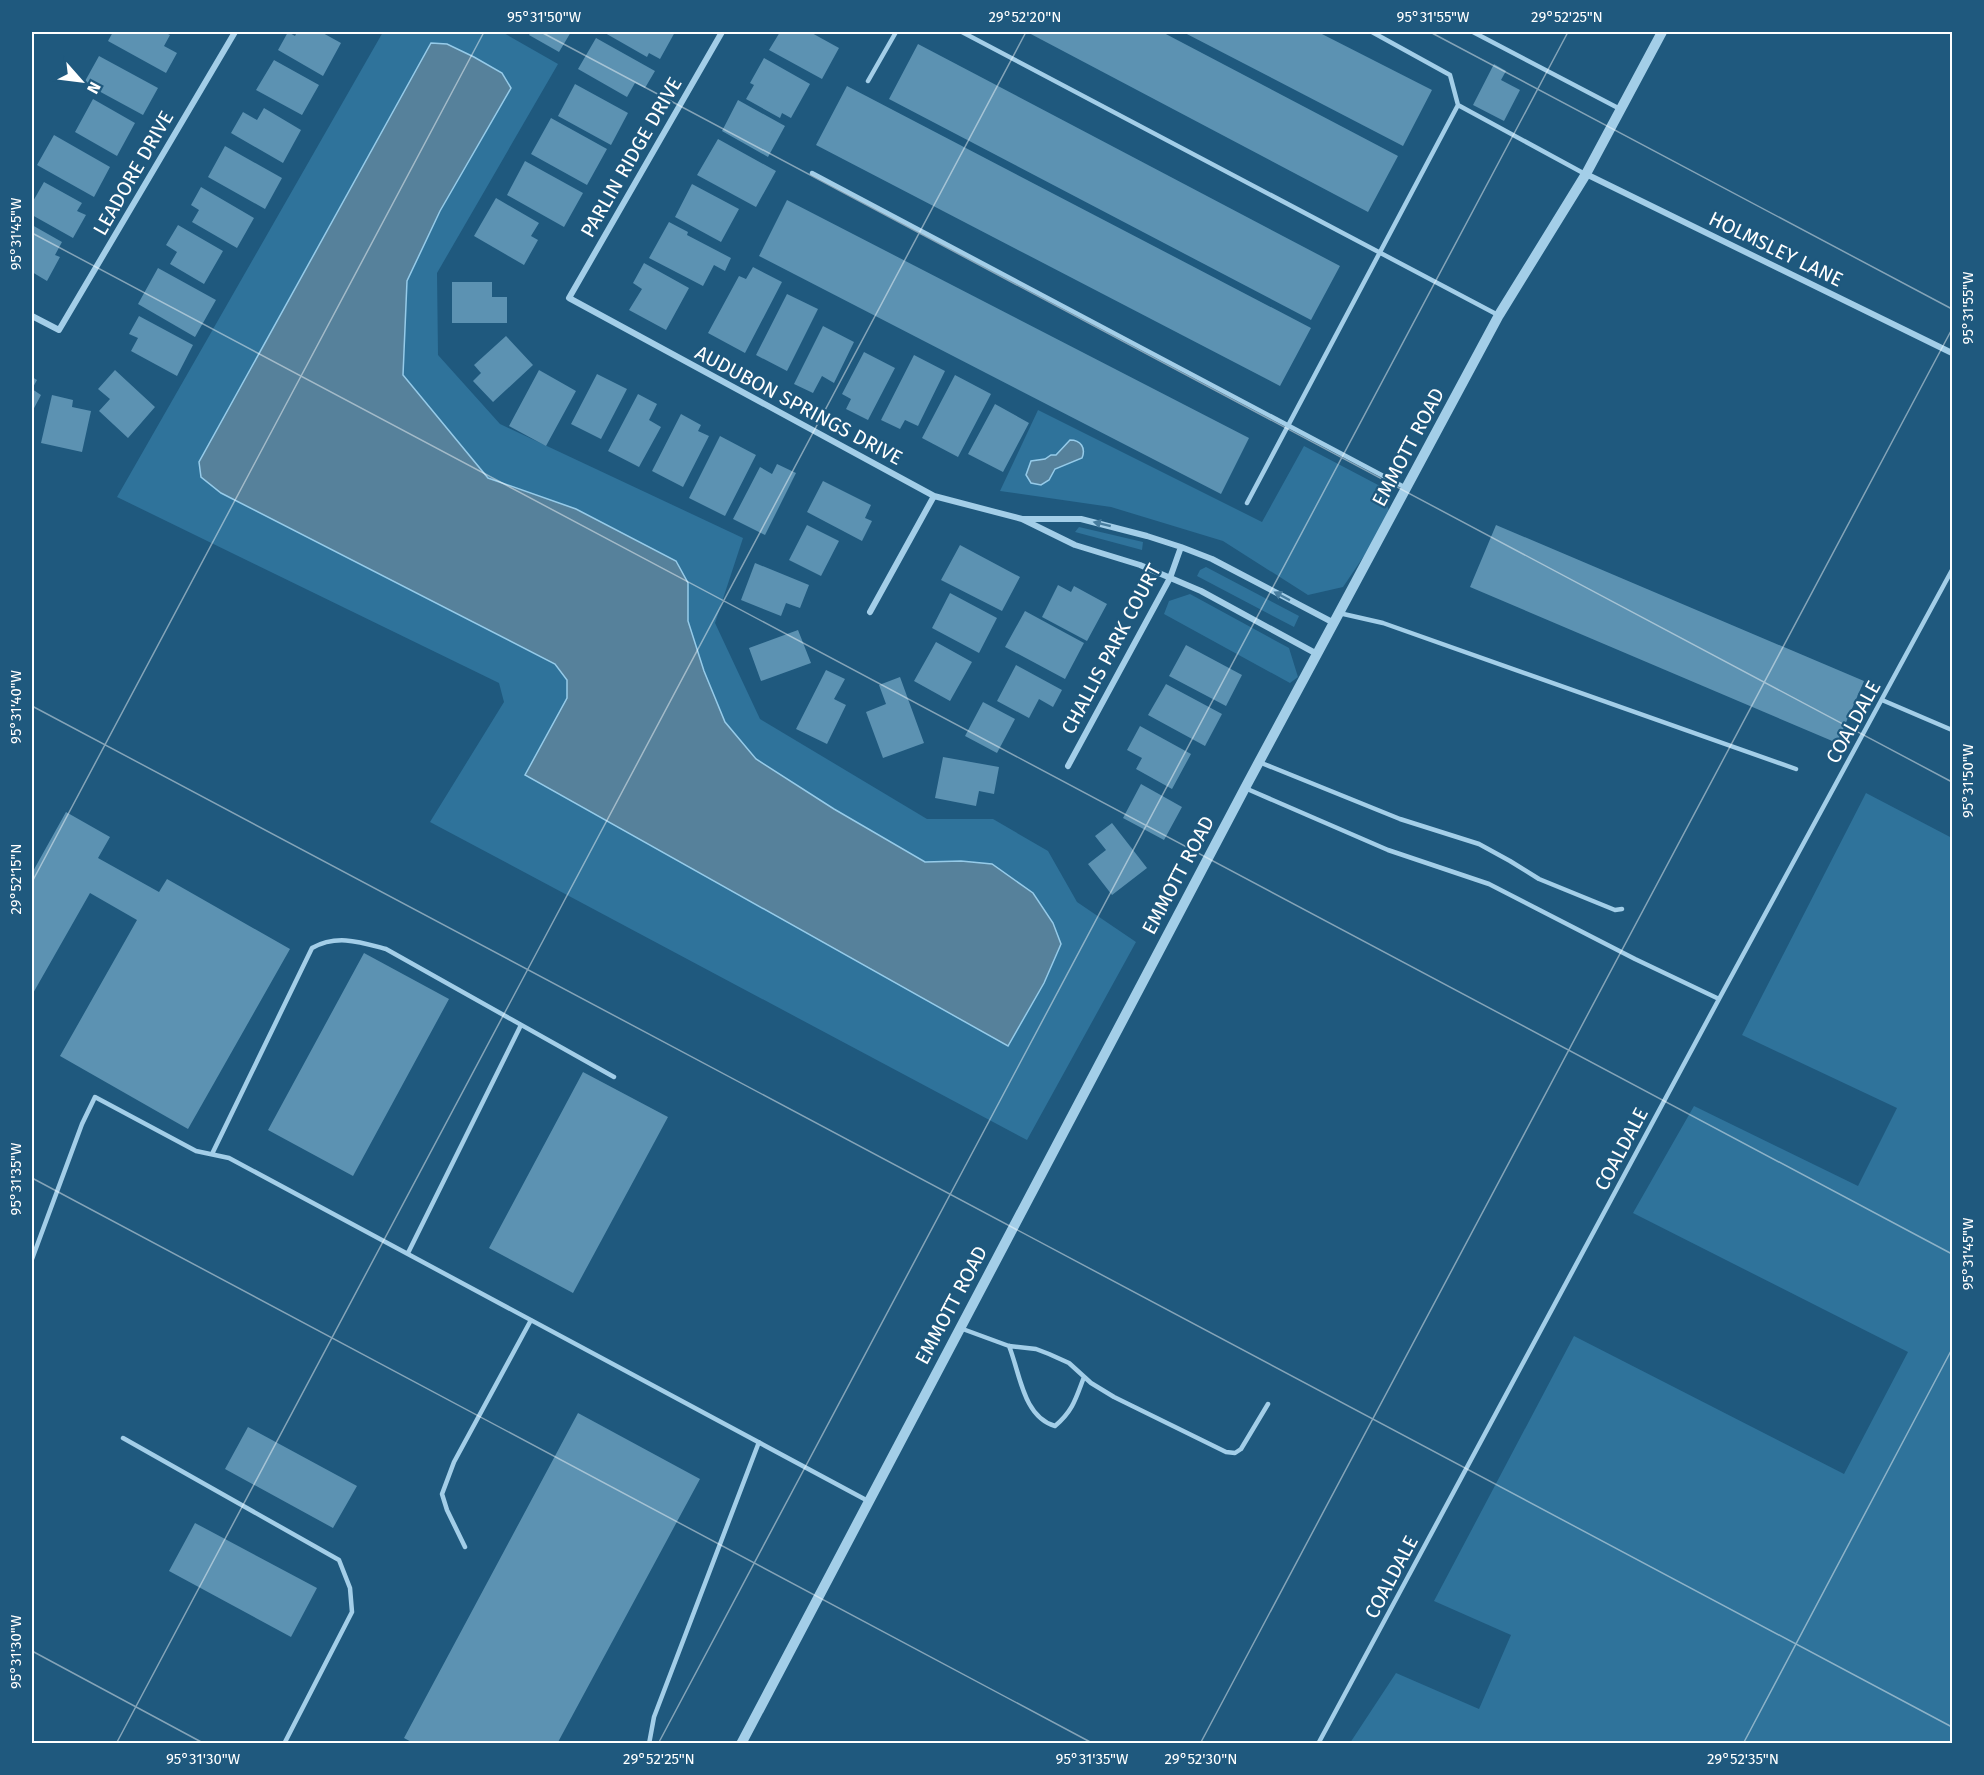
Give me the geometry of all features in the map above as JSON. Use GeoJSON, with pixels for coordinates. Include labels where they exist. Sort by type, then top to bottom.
{"type":"FeatureCollection","features":[{"type":"Feature","properties":{"kind":"street","name":"LEADORE DRIVE"},"geometry":{"type":"LineString","coordinates":[[32,316],[59,330],[235,32]]}},
{"type":"Feature","properties":{"kind":"street","name":"PARLIN RIDGE DRIVE"},"geometry":{"type":"LineString","coordinates":[[569,298],[722,32]]}},
{"type":"Feature","properties":{"kind":"street","name":"EMMOTT ROAD"},"geometry":{"type":"LineString","coordinates":[[741,1743],[1245,788],[1499,315],[1586,174],[1662,32]]}},
{"type":"Feature","properties":{"kind":"street","name":"HOLMSLEY LANE"},"geometry":{"type":"LineString","coordinates":[[1586,174],[1953,353]]}},
{"type":"Feature","properties":{"kind":"street","name":"AUDUBON SPRINGS DRIVE"},"geometry":{"type":"LineString","coordinates":[[569,298],[934,496],[1022,519],[1075,545],[1140,565],[1201,591],[1317,654]]}},
{"type":"Feature","properties":{"kind":"street"},"geometry":{"type":"LineString","coordinates":[[870,612],[934,496]]}},
{"type":"Feature","properties":{"kind":"street","name":"AUDUBON SPRINGS DRIVE"},"geometry":{"type":"LineString","coordinates":[[1022,519],[1081,519],[1181,547],[1212,559],[1334,623]]}},
{"type":"Feature","properties":{"kind":"street","name":"CHALLIS PARK COURT"},"geometry":{"type":"LineString","coordinates":[[1068,766],[1170,578],[1181,547]]}},
{"type":"Feature","properties":{"kind":"lane"},"geometry":{"type":"LineString","coordinates":[[868,81],[896,32]]}},
{"type":"Feature","properties":{"kind":"lane"},"geometry":{"type":"LineString","coordinates":[[962,32],[1499,315]]}},
{"type":"Feature","properties":{"kind":"lane"},"geometry":{"type":"LineString","coordinates":[[1247,503],[1458,105],[1450,75],[1372,32]]}},
{"type":"Feature","properties":{"kind":"lane"},"geometry":{"type":"LineString","coordinates":[[1473,32],[1620,109]]}},
{"type":"Feature","properties":{"kind":"lane"},"geometry":{"type":"LineString","coordinates":[[1458,105],[1586,174]]}},
{"type":"Feature","properties":{"kind":"lane"},"geometry":{"type":"LineString","coordinates":[[812,173],[1406,488]]}},
{"type":"Feature","properties":{"kind":"lane","name":"COALDALE"},"geometry":{"type":"LineString","coordinates":[[1318,1743],[1953,570]]}},
{"type":"Feature","properties":{"kind":"lane"},"geometry":{"type":"LineString","coordinates":[[1339,613],[1383,623],[1796,769]]}},
{"type":"Feature","properties":{"kind":"lane"},"geometry":{"type":"LineString","coordinates":[[1882,700],[1953,730]]}},
{"type":"Feature","properties":{"kind":"lane"},"geometry":{"type":"LineString","coordinates":[[1259,762],[1400,819],[1479,844],[1539,879],[1616,910],[1622,909]]}},
{"type":"Feature","properties":{"kind":"lane"},"geometry":{"type":"LineString","coordinates":[[1245,788],[1388,850],[1488,884],[1719,999]]}},
{"type":"Feature","properties":{"kind":"lane"},"geometry":{"type":"LineString","coordinates":[[212,1154],[312,948],[335,939],[357,941],[386,949],[614,1077]]}},
{"type":"Feature","properties":{"kind":"lane"},"geometry":{"type":"LineString","coordinates":[[408,1253],[521,1024]]}},
{"type":"Feature","properties":{"kind":"lane"},"geometry":{"type":"LineString","coordinates":[[32,1259],[82,1125],[95,1097],[196,1151],[229,1158],[868,1501]]}},
{"type":"Feature","properties":{"kind":"lane"},"geometry":{"type":"LineString","coordinates":[[465,1547],[442,1494],[454,1462],[531,1320]]}},
{"type":"Feature","properties":{"kind":"lane"},"geometry":{"type":"LineString","coordinates":[[960,1328],[1009,1346],[1036,1348],[1069,1363],[1084,1377],[1114,1397],[1226,1452],[1235,1453],[1241,1449],[1268,1404]]}},
{"type":"Feature","properties":{"kind":"lane"},"geometry":{"type":"LineString","coordinates":[[1009,1346],[1017,1366],[1021,1386],[1029,1404],[1043,1423],[1055,1426],[1067,1416],[1084,1377]]}},
{"type":"Feature","properties":{"kind":"lane"},"geometry":{"type":"LineString","coordinates":[[123,1438],[339,1560],[350,1588],[352,1612],[284,1743]]}},
{"type":"Feature","properties":{"kind":"lane"},"geometry":{"type":"LineString","coordinates":[[649,1743],[654,1716],[759,1443]]}},
{"type":"Feature","properties":{"kind":"shaded area"},"geometry":{"type":"Polygon","coordinates":[[[383,32],[502,32],[558,64],[437,273],[438,355],[500,424],[743,538],[715,623],[760,719],[927,819],[993,819],[1048,851],[1077,902],[1136,942],[1027,1140],[430,822],[504,702],[499,683],[117,497],[383,32]]]}},
{"type":"Feature","properties":{"kind":"shaded area"},"geometry":{"type":"Polygon","coordinates":[[[431,43],[447,44],[474,57],[502,73],[511,88],[440,211],[407,281],[403,375],[488,478],[576,509],[676,561],[688,583],[688,621],[704,671],[725,722],[756,759],[834,809],[925,862],[961,861],[992,864],[1033,893],[1053,923],[1061,944],[1044,983],[1008,1046],[525,775],[567,698],[567,680],[555,664],[221,493],[201,477],[199,462],[431,43]]]}},
{"type":"Feature","properties":{"kind":"shaded area"},"geometry":{"type":"Polygon","coordinates":[[[1038,410],[1262,522],[1304,446],[1380,486],[1391,516],[1343,587],[1308,595],[1223,541],[1111,507],[1000,491],[1038,410]]]}},
{"type":"Feature","properties":{"kind":"shaded area"},"geometry":{"type":"Polygon","coordinates":[[[1070,440],[1082,445],[1082,458],[1055,469],[1049,480],[1041,485],[1031,483],[1026,475],[1031,461],[1056,455],[1070,440]]]}},
{"type":"Feature","properties":{"kind":"shaded area"},"geometry":{"type":"Polygon","coordinates":[[[1079,527],[1143,542],[1142,550],[1075,532],[1079,527]]]}},
{"type":"Feature","properties":{"kind":"shaded area"},"geometry":{"type":"Polygon","coordinates":[[[1206,567],[1299,616],[1294,627],[1197,576],[1200,570],[1206,567]]]}},
{"type":"Feature","properties":{"kind":"shaded area"},"geometry":{"type":"Polygon","coordinates":[[[1190,594],[1289,648],[1298,677],[1290,683],[1164,614],[1169,601],[1190,594]]]}},
{"type":"Feature","properties":{"kind":"shaded area"},"geometry":{"type":"Polygon","coordinates":[[[1866,793],[1952,838],[1952,1743],[1350,1743],[1396,1673],[1479,1709],[1511,1635],[1434,1601],[1574,1336],[1844,1474],[1908,1352],[1633,1213],[1694,1106],[1858,1186],[1897,1108],[1742,1035],[1866,793]]]}},
{"type":"Feature","properties":{"kind":"building"},"geometry":{"type":"Polygon","coordinates":[[[113,32],[164,32],[170,35],[164,46],[177,53],[166,73],[108,41],[113,32]]]}},
{"type":"Feature","properties":{"kind":"building"},"geometry":{"type":"Polygon","coordinates":[[[288,32],[295,36],[297,32],[321,32],[341,43],[323,76],[278,50],[288,32]]]}},
{"type":"Feature","properties":{"kind":"building"},"geometry":{"type":"Polygon","coordinates":[[[531,32],[571,32],[559,52],[529,35],[531,32]]]}},
{"type":"Feature","properties":{"kind":"building"},"geometry":{"type":"Polygon","coordinates":[[[606,32],[675,32],[660,59],[649,53],[647,57],[606,32]]]}},
{"type":"Feature","properties":{"kind":"building"},"geometry":{"type":"Polygon","coordinates":[[[780,32],[810,32],[839,48],[822,79],[769,50],[780,32]]]}},
{"type":"Feature","properties":{"kind":"building"},"geometry":{"type":"Polygon","coordinates":[[[1027,32],[1162,32],[1398,156],[1368,212],[1027,32]]]}},
{"type":"Feature","properties":{"kind":"building"},"geometry":{"type":"Polygon","coordinates":[[[1183,32],[1318,32],[1432,90],[1403,146],[1183,32]]]}},
{"type":"Feature","properties":{"kind":"building"},"geometry":{"type":"Polygon","coordinates":[[[596,38],[655,71],[645,88],[635,83],[627,97],[578,69],[596,38]]]}},
{"type":"Feature","properties":{"kind":"building"},"geometry":{"type":"Polygon","coordinates":[[[918,44],[1340,266],[1311,320],[889,99],[918,44]]]}},
{"type":"Feature","properties":{"kind":"building"},"geometry":{"type":"Polygon","coordinates":[[[99,56],[158,88],[143,115],[84,83],[99,56]]]}},
{"type":"Feature","properties":{"kind":"building"},"geometry":{"type":"Polygon","coordinates":[[[764,58],[810,84],[791,118],[782,113],[780,118],[746,99],[754,85],[750,83],[764,58]]]}},
{"type":"Feature","properties":{"kind":"building"},"geometry":{"type":"Polygon","coordinates":[[[274,60],[319,85],[302,115],[256,90],[274,60]]]}},
{"type":"Feature","properties":{"kind":"building"},"geometry":{"type":"Polygon","coordinates":[[[1494,64],[1506,71],[1501,80],[1520,90],[1504,121],[1473,105],[1494,64]]]}},
{"type":"Feature","properties":{"kind":"building"},"geometry":{"type":"Polygon","coordinates":[[[575,84],[628,113],[611,145],[558,116],[575,84]]]}},
{"type":"Feature","properties":{"kind":"building"},"geometry":{"type":"Polygon","coordinates":[[[847,86],[1311,328],[1280,386],[816,145],[847,86]]]}},
{"type":"Feature","properties":{"kind":"building"},"geometry":{"type":"Polygon","coordinates":[[[93,99],[135,123],[117,156],[75,132],[93,99]]]}},
{"type":"Feature","properties":{"kind":"building"},"geometry":{"type":"Polygon","coordinates":[[[738,100],[785,126],[768,157],[722,131],[738,100]]]}},
{"type":"Feature","properties":{"kind":"building"},"geometry":{"type":"Polygon","coordinates":[[[264,108],[301,130],[283,163],[231,133],[243,112],[257,120],[264,108]]]}},
{"type":"Feature","properties":{"kind":"building"},"geometry":{"type":"Polygon","coordinates":[[[551,118],[607,149],[587,185],[531,154],[551,118]]]}},
{"type":"Feature","properties":{"kind":"building"},"geometry":{"type":"Polygon","coordinates":[[[54,135],[110,167],[94,197],[37,165],[54,135]]]}},
{"type":"Feature","properties":{"kind":"building"},"geometry":{"type":"Polygon","coordinates":[[[718,139],[776,171],[756,207],[697,175],[718,139]]]}},
{"type":"Feature","properties":{"kind":"building"},"geometry":{"type":"Polygon","coordinates":[[[225,146],[282,178],[265,209],[208,177],[225,146]]]}},
{"type":"Feature","properties":{"kind":"building"},"geometry":{"type":"Polygon","coordinates":[[[525,161],[583,193],[564,227],[507,195],[525,161]]]}},
{"type":"Feature","properties":{"kind":"building"},"geometry":{"type":"Polygon","coordinates":[[[44,182],[82,203],[77,211],[86,215],[73,238],[32,215],[32,203],[44,182]]]}},
{"type":"Feature","properties":{"kind":"building"},"geometry":{"type":"Polygon","coordinates":[[[692,184],[739,209],[721,242],[675,217],[692,184]]]}},
{"type":"Feature","properties":{"kind":"building"},"geometry":{"type":"Polygon","coordinates":[[[201,187],[254,218],[237,248],[192,222],[199,210],[191,205],[201,187]]]}},
{"type":"Feature","properties":{"kind":"building"},"geometry":{"type":"Polygon","coordinates":[[[496,198],[539,223],[531,236],[538,240],[524,265],[474,236],[496,198]]]}},
{"type":"Feature","properties":{"kind":"building"},"geometry":{"type":"Polygon","coordinates":[[[787,200],[1249,438],[1221,494],[759,256],[787,200]]]}},
{"type":"Feature","properties":{"kind":"building"},"geometry":{"type":"Polygon","coordinates":[[[669,222],[688,232],[687,235],[731,258],[725,271],[714,265],[703,286],[649,258],[669,222]]]}},
{"type":"Feature","properties":{"kind":"building"},"geometry":{"type":"Polygon","coordinates":[[[32,225],[62,242],[55,255],[60,257],[47,281],[32,272],[32,225]]]}},
{"type":"Feature","properties":{"kind":"building"},"geometry":{"type":"Polygon","coordinates":[[[178,225],[223,251],[204,284],[170,264],[177,252],[166,245],[178,225]]]}},
{"type":"Feature","properties":{"kind":"building"},"geometry":{"type":"Polygon","coordinates":[[[644,263],[689,288],[666,330],[629,310],[642,289],[633,283],[644,263]]]}},
{"type":"Feature","properties":{"kind":"building"},"geometry":{"type":"Polygon","coordinates":[[[753,267],[782,282],[745,353],[708,333],[739,276],[746,279],[753,267]]]}},
{"type":"Feature","properties":{"kind":"building"},"geometry":{"type":"Polygon","coordinates":[[[158,268],[216,300],[195,337],[138,304],[158,268]]]}},
{"type":"Feature","properties":{"kind":"building"},"geometry":{"type":"Polygon","coordinates":[[[452,282],[492,282],[492,297],[507,297],[507,323],[452,323],[452,282]]]}},
{"type":"Feature","properties":{"kind":"building"},"geometry":{"type":"Polygon","coordinates":[[[787,294],[818,309],[787,371],[756,355],[787,294]]]}},
{"type":"Feature","properties":{"kind":"building"},"geometry":{"type":"Polygon","coordinates":[[[139,316],[193,345],[177,376],[131,351],[138,338],[129,334],[139,316]]]}},
{"type":"Feature","properties":{"kind":"building"},"geometry":{"type":"Polygon","coordinates":[[[823,326],[854,342],[834,383],[822,376],[813,393],[794,384],[823,326]]]}},
{"type":"Feature","properties":{"kind":"building"},"geometry":{"type":"Polygon","coordinates":[[[506,336],[533,365],[493,402],[473,381],[481,373],[474,365],[506,336]]]}},
{"type":"Feature","properties":{"kind":"building"},"geometry":{"type":"Polygon","coordinates":[[[864,352],[895,368],[868,420],[846,409],[851,399],[842,394],[864,352]]]}},
{"type":"Feature","properties":{"kind":"building"},"geometry":{"type":"Polygon","coordinates":[[[914,355],[945,371],[918,426],[905,420],[900,429],[881,420],[914,355]]]}},
{"type":"Feature","properties":{"kind":"building"},"geometry":{"type":"Polygon","coordinates":[[[115,370],[155,407],[128,438],[99,411],[110,399],[98,389],[115,370]]]}},
{"type":"Feature","properties":{"kind":"building"},"geometry":{"type":"Polygon","coordinates":[[[539,370],[576,391],[546,446],[509,426],[539,370]]]}},
{"type":"Feature","properties":{"kind":"building"},"geometry":{"type":"Polygon","coordinates":[[[597,374],[627,389],[601,439],[571,424],[597,374]]]}},
{"type":"Feature","properties":{"kind":"building"},"geometry":{"type":"Polygon","coordinates":[[[955,375],[991,394],[958,457],[922,438],[955,375]]]}},
{"type":"Feature","properties":{"kind":"building"},"geometry":{"type":"Polygon","coordinates":[[[32,377],[37,380],[32,389],[32,377]]]}},
{"type":"Feature","properties":{"kind":"building"},"geometry":{"type":"Polygon","coordinates":[[[32,389],[41,395],[32,412],[32,389]]]}},
{"type":"Feature","properties":{"kind":"building"},"geometry":{"type":"Polygon","coordinates":[[[638,394],[657,404],[649,420],[661,427],[639,467],[608,451],[638,394]]]}},
{"type":"Feature","properties":{"kind":"building"},"geometry":{"type":"Polygon","coordinates":[[[52,395],[73,400],[72,407],[91,411],[82,452],[41,443],[52,395]]]}},
{"type":"Feature","properties":{"kind":"building"},"geometry":{"type":"Polygon","coordinates":[[[995,404],[1029,423],[1003,472],[968,454],[995,404]]]}},
{"type":"Feature","properties":{"kind":"building"},"geometry":{"type":"Polygon","coordinates":[[[681,414],[701,425],[698,431],[709,436],[683,487],[652,471],[681,414]]]}},
{"type":"Feature","properties":{"kind":"building"},"geometry":{"type":"Polygon","coordinates":[[[720,436],[756,455],[725,516],[689,498],[720,436]]]}},
{"type":"Feature","properties":{"kind":"building"},"geometry":{"type":"Polygon","coordinates":[[[777,464],[796,473],[765,535],[733,519],[760,467],[772,474],[777,464]]]}},
{"type":"Feature","properties":{"kind":"building"},"geometry":{"type":"Polygon","coordinates":[[[823,481],[871,505],[865,518],[872,521],[862,541],[807,512],[823,481]]]}},
{"type":"Feature","properties":{"kind":"building"},"geometry":{"type":"Polygon","coordinates":[[[807,525],[839,541],[821,576],[789,560],[807,525]]]}},
{"type":"Feature","properties":{"kind":"building"},"geometry":{"type":"Polygon","coordinates":[[[1496,525],[1864,681],[1837,743],[1470,587],[1496,525]]]}},
{"type":"Feature","properties":{"kind":"building"},"geometry":{"type":"Polygon","coordinates":[[[960,545],[1020,577],[1002,611],[941,580],[960,545]]]}},
{"type":"Feature","properties":{"kind":"building"},"geometry":{"type":"Polygon","coordinates":[[[755,563],[809,585],[800,608],[786,603],[781,616],[741,600],[755,563]]]}},
{"type":"Feature","properties":{"kind":"building"},"geometry":{"type":"Polygon","coordinates":[[[1058,585],[1071,592],[1074,586],[1107,604],[1087,641],[1042,617],[1058,585]]]}},
{"type":"Feature","properties":{"kind":"building"},"geometry":{"type":"Polygon","coordinates":[[[950,593],[997,618],[979,653],[932,628],[950,593]]]}},
{"type":"Feature","properties":{"kind":"building"},"geometry":{"type":"Polygon","coordinates":[[[1025,611],[1084,643],[1065,679],[1005,647],[1025,611]]]}},
{"type":"Feature","properties":{"kind":"building"},"geometry":{"type":"Polygon","coordinates":[[[798,630],[811,663],[761,681],[749,648],[798,630]]]}},
{"type":"Feature","properties":{"kind":"building"},"geometry":{"type":"Polygon","coordinates":[[[936,642],[972,662],[950,701],[914,681],[936,642]]]}},
{"type":"Feature","properties":{"kind":"building"},"geometry":{"type":"Polygon","coordinates":[[[1186,645],[1242,675],[1226,706],[1169,676],[1186,645]]]}},
{"type":"Feature","properties":{"kind":"building"},"geometry":{"type":"Polygon","coordinates":[[[1016,665],[1062,690],[1053,707],[1039,699],[1029,718],[997,701],[1016,665]]]}},
{"type":"Feature","properties":{"kind":"building"},"geometry":{"type":"Polygon","coordinates":[[[826,670],[845,679],[834,699],[846,705],[827,744],[796,729],[826,670]]]}},
{"type":"Feature","properties":{"kind":"building"},"geometry":{"type":"Polygon","coordinates":[[[900,677],[924,743],[883,758],[866,712],[886,704],[879,685],[900,677]]]}},
{"type":"Feature","properties":{"kind":"building"},"geometry":{"type":"Polygon","coordinates":[[[1166,684],[1222,714],[1205,746],[1148,715],[1166,684]]]}},
{"type":"Feature","properties":{"kind":"building"},"geometry":{"type":"Polygon","coordinates":[[[983,702],[1015,719],[997,753],[965,736],[983,702]]]}},
{"type":"Feature","properties":{"kind":"building"},"geometry":{"type":"Polygon","coordinates":[[[1140,726],[1191,754],[1172,789],[1136,769],[1142,758],[1127,750],[1140,726]]]}},
{"type":"Feature","properties":{"kind":"building"},"geometry":{"type":"Polygon","coordinates":[[[943,757],[999,767],[994,794],[979,791],[976,806],[935,798],[943,757]]]}},
{"type":"Feature","properties":{"kind":"building"},"geometry":{"type":"Polygon","coordinates":[[[1141,784],[1182,807],[1164,840],[1123,818],[1141,784]]]}},
{"type":"Feature","properties":{"kind":"building"},"geometry":{"type":"Polygon","coordinates":[[[66,812],[110,837],[98,858],[159,892],[167,879],[290,949],[188,1129],[60,1056],[137,920],[90,893],[32,995],[32,873],[66,812]]]}},
{"type":"Feature","properties":{"kind":"building"},"geometry":{"type":"Polygon","coordinates":[[[1112,823],[1147,868],[1112,895],[1088,864],[1106,850],[1095,836],[1112,823]]]}},
{"type":"Feature","properties":{"kind":"building"},"geometry":{"type":"Polygon","coordinates":[[[364,953],[449,999],[353,1176],[268,1130],[364,953]]]}},
{"type":"Feature","properties":{"kind":"building"},"geometry":{"type":"Polygon","coordinates":[[[583,1072],[668,1117],[573,1293],[489,1248],[583,1072]]]}},
{"type":"Feature","properties":{"kind":"building"},"geometry":{"type":"Polygon","coordinates":[[[578,1413],[700,1479],[557,1744],[415,1744],[404,1738],[578,1413]]]}},
{"type":"Feature","properties":{"kind":"building"},"geometry":{"type":"Polygon","coordinates":[[[248,1427],[357,1486],[333,1528],[225,1469],[248,1427]]]}},
{"type":"Feature","properties":{"kind":"building"},"geometry":{"type":"Polygon","coordinates":[[[195,1523],[317,1588],[291,1637],[169,1571],[195,1523]]]}}]}
